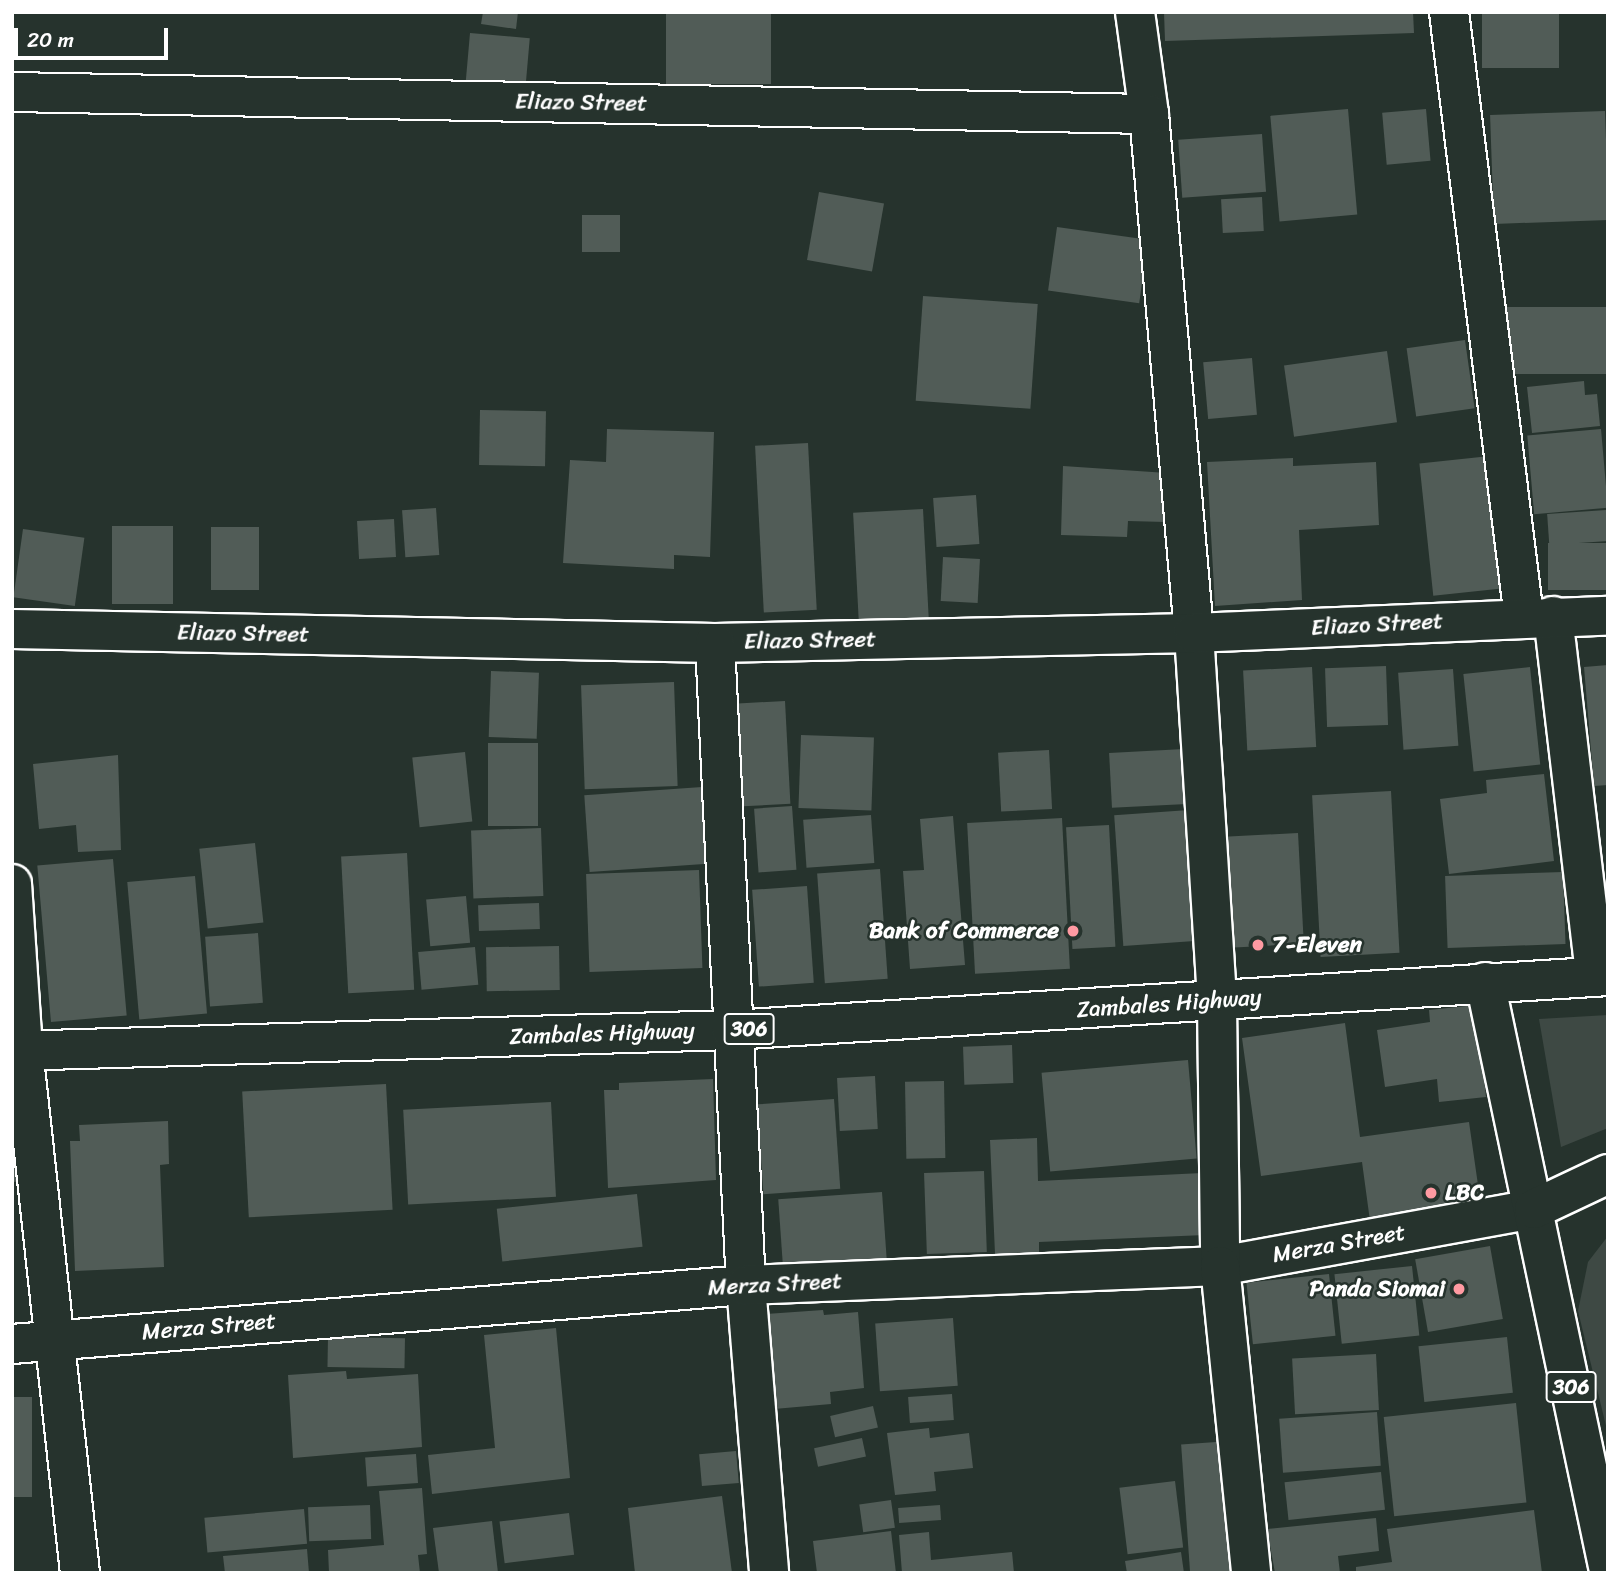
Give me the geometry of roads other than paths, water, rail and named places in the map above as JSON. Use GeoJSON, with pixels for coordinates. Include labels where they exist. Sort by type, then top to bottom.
{"type":"FeatureCollection","features":[{"type":"Feature","properties":{"kind":"street"},"geometry":{"type":"LineString","coordinates":[[1135,12],[1149,114],[1194,633],[1217,1002],[1220,1266],[1251,1573]]}},
{"type":"Feature","properties":{"kind":"street"},"geometry":{"type":"LineString","coordinates":[[1449,12],[1539,617],[1601,976]]}},
{"type":"Feature","properties":{"kind":"street","name":"Eliazo Street"},"geometry":{"type":"LineString","coordinates":[[12,92],[1149,114]]}},
{"type":"Feature","properties":{"kind":"street","name":"Eliazo Street"},"geometry":{"type":"LineString","coordinates":[[12,629],[715,643],[1194,633],[1608,616]]}},
{"type":"Feature","properties":{"kind":"street"},"geometry":{"type":"LineString","coordinates":[[715,643],[731,1030],[746,1285],[769,1573]]}},
{"type":"Feature","properties":{"kind":"street"},"geometry":{"type":"LineString","coordinates":[[12,884],[18,1051],[80,1573]]}},
{"type":"Feature","properties":{"kind":"street","name":"Zambales Highway"},"geometry":{"type":"LineString","coordinates":[[18,1051],[731,1030],[1217,1002],[1601,976]]}},
{"type":"Feature","properties":{"kind":"street","name":"306"},"geometry":{"type":"LineString","coordinates":[[1485,982],[1608,1566]]}},
{"type":"Feature","properties":{"kind":"street"},"geometry":{"type":"LineString","coordinates":[[1534,1209],[1608,1174]]}},
{"type":"Feature","properties":{"kind":"street","name":"Merza Street"},"geometry":{"type":"LineString","coordinates":[[12,1344],[746,1285],[1220,1266],[1534,1209]]}},
{"type":"Feature","properties":{"kind":"place","name":"Bank of Commerce"},"geometry":{"type":"Point","coordinates":[1073,931]}},
{"type":"Feature","properties":{"kind":"place","name":"7-Eleven"},"geometry":{"type":"Point","coordinates":[1258,945]}},
{"type":"Feature","properties":{"kind":"place","name":"LBC"},"geometry":{"type":"Point","coordinates":[1431,1193]}},
{"type":"Feature","properties":{"kind":"place","name":"Panda Siomai"},"geometry":{"type":"Point","coordinates":[1459,1289]}}]}
